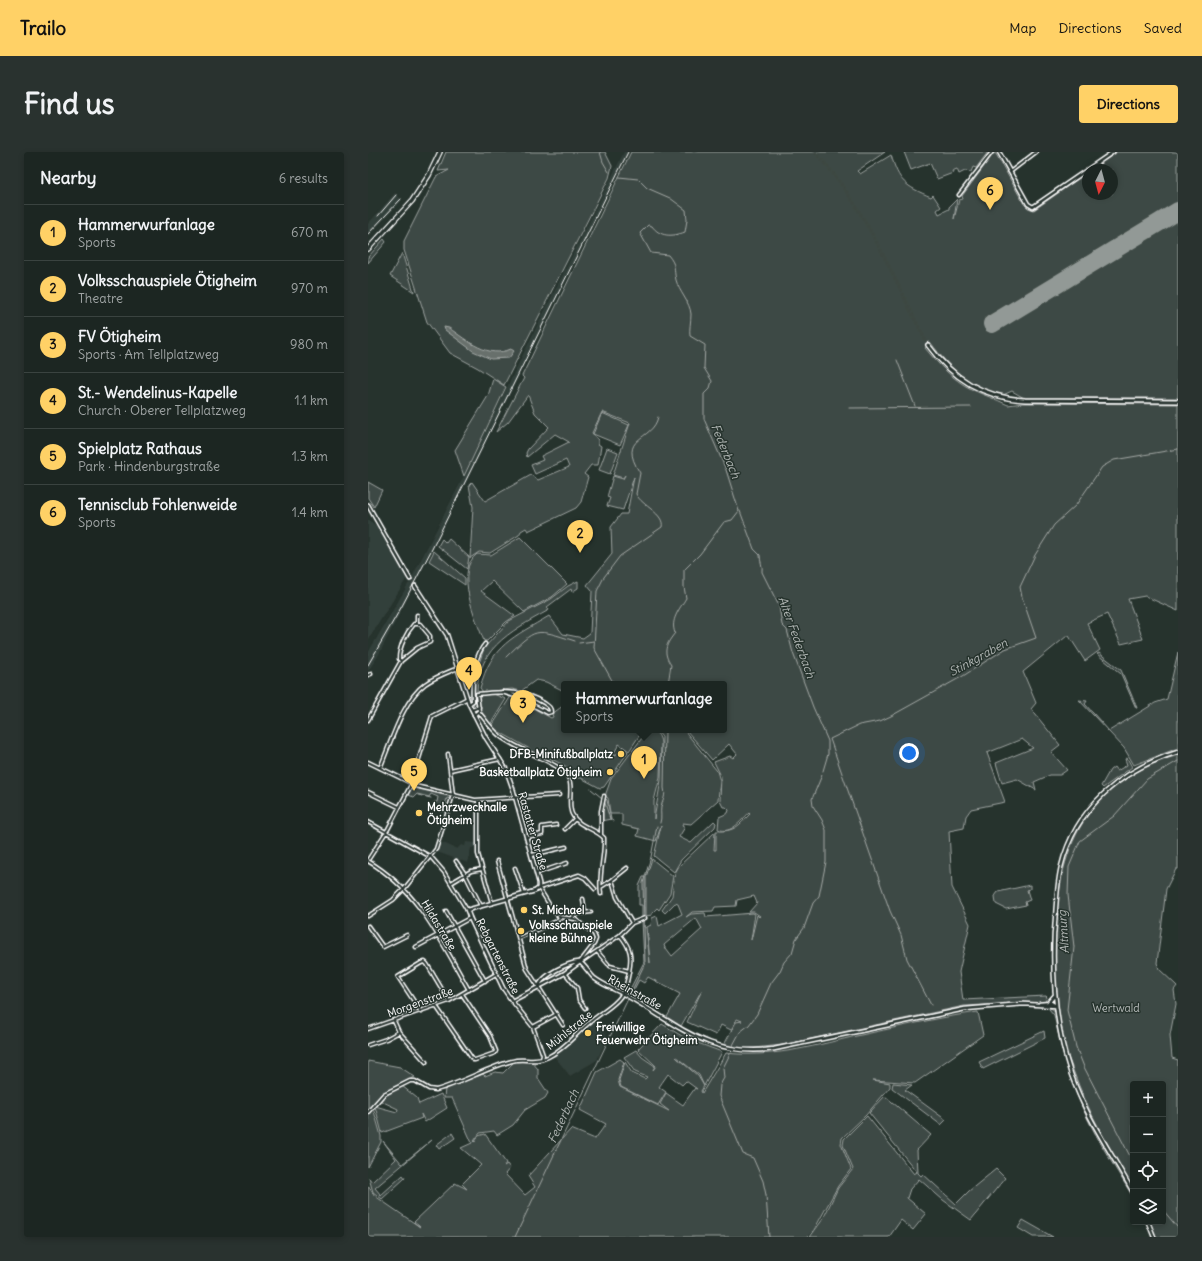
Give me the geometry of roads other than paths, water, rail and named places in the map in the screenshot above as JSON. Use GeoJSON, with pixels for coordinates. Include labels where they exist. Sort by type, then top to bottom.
{"type":"FeatureCollection","features":[{"type":"Feature","properties":{"kind":"main road"},"geometry":{"type":"LineString","coordinates":[[368,249],[412,201],[429,175],[440,152]]}},
{"type":"Feature","properties":{"kind":"main road"},"geometry":{"type":"LineString","coordinates":[[928,346],[945,366],[963,380],[981,390],[1006,398],[1025,400],[1178,401]]}},
{"type":"Feature","properties":{"kind":"street"},"geometry":{"type":"LineString","coordinates":[[959,195],[992,152]]}},
{"type":"Feature","properties":{"kind":"street"},"geometry":{"type":"LineString","coordinates":[[999,152],[1031,207],[1036,207],[1113,152]]}},
{"type":"Feature","properties":{"kind":"street"},"geometry":{"type":"LineString","coordinates":[[1010,172],[1036,152]]}},
{"type":"Feature","properties":{"kind":"street"},"geometry":{"type":"LineString","coordinates":[[368,505],[410,579]]}},
{"type":"Feature","properties":{"kind":"street","name":"Rastatter Straße"},"geometry":{"type":"LineString","coordinates":[[415,586],[447,635],[466,699],[486,738],[501,759],[516,798],[537,873],[539,888]]}},
{"type":"Feature","properties":{"kind":"street"},"geometry":{"type":"LineString","coordinates":[[417,615],[417,623]]}},
{"type":"Feature","properties":{"kind":"street"},"geometry":{"type":"LineString","coordinates":[[368,720],[401,661],[417,648],[430,642],[431,639],[427,631],[417,623]]}},
{"type":"Feature","properties":{"kind":"street"},"geometry":{"type":"LineString","coordinates":[[401,661],[399,659],[399,654],[404,641],[411,627],[417,623]]}},
{"type":"Feature","properties":{"kind":"street"},"geometry":{"type":"LineString","coordinates":[[469,704],[473,701],[474,675],[480,651],[485,644]]}},
{"type":"Feature","properties":{"kind":"street"},"geometry":{"type":"LineString","coordinates":[[380,768],[405,710],[414,695],[424,685],[437,676],[458,668]]}},
{"type":"Feature","properties":{"kind":"street"},"geometry":{"type":"LineString","coordinates":[[474,715],[478,712],[479,707],[477,694],[502,692],[517,692],[530,696],[548,706],[551,712],[548,713],[515,696],[502,692]]}},
{"type":"Feature","properties":{"kind":"street"},"geometry":{"type":"LineString","coordinates":[[368,860],[387,831],[411,784],[432,716],[436,712],[466,699]]}},
{"type":"Feature","properties":{"kind":"street"},"geometry":{"type":"LineString","coordinates":[[472,710],[479,707]]}},
{"type":"Feature","properties":{"kind":"street"},"geometry":{"type":"LineString","coordinates":[[478,712],[502,738],[564,772],[568,776],[570,785],[570,810],[575,819],[604,838],[605,851],[600,874],[601,894]]}},
{"type":"Feature","properties":{"kind":"street"},"geometry":{"type":"LineString","coordinates":[[1131,1189],[1099,1136],[1077,1090],[1066,1055],[1055,994],[1054,944],[1057,890],[1063,860],[1072,836],[1088,811],[1118,780],[1150,762],[1178,752]]}},
{"type":"Feature","properties":{"kind":"street"},"geometry":{"type":"LineString","coordinates":[[368,916],[393,900],[431,857],[436,849],[453,795],[448,754]]}},
{"type":"Feature","properties":{"kind":"street"},"geometry":{"type":"LineString","coordinates":[[450,770],[501,759]]}},
{"type":"Feature","properties":{"kind":"street"},"geometry":{"type":"LineString","coordinates":[[368,762],[411,784],[478,800],[559,794]]}},
{"type":"Feature","properties":{"kind":"street"},"geometry":{"type":"LineString","coordinates":[[368,792],[399,807]]}},
{"type":"Feature","properties":{"kind":"street"},"geometry":{"type":"LineString","coordinates":[[601,835],[601,811],[604,796]]}},
{"type":"Feature","properties":{"kind":"street"},"geometry":{"type":"LineString","coordinates":[[478,800],[478,854],[492,904]]}},
{"type":"Feature","properties":{"kind":"street"},"geometry":{"type":"LineString","coordinates":[[564,829],[575,819]]}},
{"type":"Feature","properties":{"kind":"street"},"geometry":{"type":"LineString","coordinates":[[368,822],[387,831],[431,857],[451,883],[466,910],[508,900],[579,875],[585,878],[595,889]]}},
{"type":"Feature","properties":{"kind":"street"},"geometry":{"type":"LineString","coordinates":[[527,837],[542,834],[542,826],[556,826]]}},
{"type":"Feature","properties":{"kind":"street"},"geometry":{"type":"LineString","coordinates":[[532,854],[566,847]]}},
{"type":"Feature","properties":{"kind":"street","name":"Hildastraße"},"geometry":{"type":"LineString","coordinates":[[368,860],[387,873],[404,889],[422,910],[469,990]]}},
{"type":"Feature","properties":{"kind":"street"},"geometry":{"type":"LineString","coordinates":[[456,861],[465,874],[482,906]]}},
{"type":"Feature","properties":{"kind":"street"},"geometry":{"type":"LineString","coordinates":[[497,862],[527,969],[535,983],[539,985],[563,1025]]}},
{"type":"Feature","properties":{"kind":"street"},"geometry":{"type":"LineString","coordinates":[[537,873],[567,864]]}},
{"type":"Feature","properties":{"kind":"street"},"geometry":{"type":"LineString","coordinates":[[515,868],[524,894]]}},
{"type":"Feature","properties":{"kind":"street"},"geometry":{"type":"LineString","coordinates":[[600,887],[627,868]]}},
{"type":"Feature","properties":{"kind":"street"},"geometry":{"type":"LineString","coordinates":[[451,883],[465,874],[482,869]]}},
{"type":"Feature","properties":{"kind":"street"},"geometry":{"type":"LineString","coordinates":[[612,880],[617,897],[632,923]]}},
{"type":"Feature","properties":{"kind":"street"},"geometry":{"type":"LineString","coordinates":[[539,888],[554,912],[560,916],[572,918],[590,930],[596,939],[594,944],[580,962],[561,969],[544,978],[539,985]]}},
{"type":"Feature","properties":{"kind":"street"},"geometry":{"type":"LineString","coordinates":[[583,899],[585,912]]}},
{"type":"Feature","properties":{"kind":"street","name":"Rebgartenstraße"},"geometry":{"type":"LineString","coordinates":[[466,910],[496,974],[512,1001],[533,1027],[543,1055],[542,1059]]}},
{"type":"Feature","properties":{"kind":"street"},"geometry":{"type":"LineString","coordinates":[[446,911],[485,980]]}},
{"type":"Feature","properties":{"kind":"street"},"geometry":{"type":"LineString","coordinates":[[572,918],[585,912],[591,912]]}},
{"type":"Feature","properties":{"kind":"street"},"geometry":{"type":"LineString","coordinates":[[519,938],[557,921],[560,916]]}},
{"type":"Feature","properties":{"kind":"street"},"geometry":{"type":"LineString","coordinates":[[416,947],[470,918]]}},
{"type":"Feature","properties":{"kind":"street"},"geometry":{"type":"LineString","coordinates":[[512,1001],[539,985],[565,973],[620,935],[632,923],[641,918],[645,918]]}},
{"type":"Feature","properties":{"kind":"street"},"geometry":{"type":"LineString","coordinates":[[368,926],[383,948],[407,935]]}},
{"type":"Feature","properties":{"kind":"street"},"geometry":{"type":"LineString","coordinates":[[620,935],[631,954],[625,994]]}},
{"type":"Feature","properties":{"kind":"street"},"geometry":{"type":"LineString","coordinates":[[597,951],[609,965],[629,971]]}},
{"type":"Feature","properties":{"kind":"street"},"geometry":{"type":"LineString","coordinates":[[421,1012],[398,977],[421,963],[425,962],[427,964],[448,1001]]}},
{"type":"Feature","properties":{"kind":"street","name":"Rheinstraße"},"geometry":{"type":"LineString","coordinates":[[580,962],[600,982],[625,994],[692,1035],[714,1045],[730,1049],[754,1051],[774,1049],[952,1011],[999,1005],[1038,1005]]}},
{"type":"Feature","properties":{"kind":"street"},"geometry":{"type":"LineString","coordinates":[[565,973],[577,988],[579,1000],[585,1008]]}},
{"type":"Feature","properties":{"kind":"street","name":"Morgenstraße"},"geometry":{"type":"LineString","coordinates":[[368,1029],[421,1012],[448,1001],[496,974]]}},
{"type":"Feature","properties":{"kind":"street"},"geometry":{"type":"LineString","coordinates":[[436,1006],[473,1060],[495,1053],[496,1051],[490,1036],[462,994]]}},
{"type":"Feature","properties":{"kind":"street","name":"Mühlstraße"},"geometry":{"type":"LineString","coordinates":[[368,1112],[384,1094],[410,1082],[415,1082],[432,1090],[450,1085],[513,1060],[529,1062],[542,1059],[564,1047],[590,1022],[625,994]]}},
{"type":"Feature","properties":{"kind":"street"},"geometry":{"type":"LineString","coordinates":[[1048,1003],[1055,994]]}},
{"type":"Feature","properties":{"kind":"street"},"geometry":{"type":"LineString","coordinates":[[1038,1005],[1048,1003],[1056,1006]]}},
{"type":"Feature","properties":{"kind":"street"},"geometry":{"type":"LineString","coordinates":[[1038,1005],[1056,1006]]}},
{"type":"Feature","properties":{"kind":"street"},"geometry":{"type":"LineString","coordinates":[[533,1027],[557,1014]]}},
{"type":"Feature","properties":{"kind":"street"},"geometry":{"type":"LineString","coordinates":[[394,1021],[399,1032],[426,1062]]}},
{"type":"Feature","properties":{"kind":"street"},"geometry":{"type":"LineString","coordinates":[[368,1045],[386,1039],[399,1032]]}},
{"type":"Feature","properties":{"kind":"street"},"geometry":{"type":"LineString","coordinates":[[1149,1225],[1154,1237]]}},
{"type":"Feature","properties":{"kind":"waterway","name":"Federbach"},"geometry":{"type":"LineString","coordinates":[[600,152],[603,162],[609,172]]}},
{"type":"Feature","properties":{"kind":"waterway","name":"Federbach"},"geometry":{"type":"LineString","coordinates":[[619,177],[638,179],[647,188],[670,198],[686,210],[687,220],[685,232],[675,235],[667,235],[648,225],[640,233],[651,253],[668,255],[673,262],[677,284],[687,301],[691,314],[690,336],[705,345],[704,368],[712,381],[710,388],[704,394],[704,419],[726,470],[739,511],[732,520],[724,522],[700,554],[684,570],[684,587],[686,598],[674,619],[675,633],[666,648],[668,660],[671,665],[668,681]]}},
{"type":"Feature","properties":{"kind":"waterway"},"geometry":{"type":"LineString","coordinates":[[897,360],[915,406]]}},
{"type":"Feature","properties":{"kind":"waterway"},"geometry":{"type":"LineString","coordinates":[[849,408],[971,407]]}},
{"type":"Feature","properties":{"kind":"waterway"},"geometry":{"type":"LineString","coordinates":[[612,681],[594,648],[597,591],[604,577],[620,556],[662,527],[662,522],[657,514],[636,494],[640,473],[634,461],[632,452],[634,445],[650,431],[655,425],[658,417]]}},
{"type":"Feature","properties":{"kind":"waterway","name":"Stinkgraben"},"geometry":{"type":"LineString","coordinates":[[931,1005],[907,959],[901,935],[890,911],[830,739],[859,725],[880,721],[891,716],[963,676],[1005,649],[1036,638],[1020,587],[1035,555],[1054,525],[1076,505],[1102,467],[1114,460],[1178,449]]}},
{"type":"Feature","properties":{"kind":"waterway","name":"Alter Federbach"},"geometry":{"type":"LineString","coordinates":[[740,511],[754,549],[760,555],[762,572],[779,606],[782,625],[787,630],[793,653],[813,707],[828,741],[828,754],[823,771]]}},
{"type":"Feature","properties":{"kind":"waterway"},"geometry":{"type":"LineString","coordinates":[[506,657],[524,640],[537,633],[543,632],[575,641]]}},
{"type":"Feature","properties":{"kind":"waterway"},"geometry":{"type":"LineString","coordinates":[[579,643],[594,641]]}},
{"type":"Feature","properties":{"kind":"waterway","name":"Federbach"},"geometry":{"type":"LineString","coordinates":[[660,823],[661,807],[665,794],[665,733]]}},
{"type":"Feature","properties":{"kind":"waterway","name":"Altmurg"},"geometry":{"type":"LineString","coordinates":[[1130,1156],[1084,1067],[1076,1047],[1067,1010],[1074,947],[1068,895],[1069,867],[1080,841],[1114,816],[1147,779],[1178,761]]}},
{"type":"Feature","properties":{"kind":"waterway","name":"Alter Federbach"},"geometry":{"type":"LineString","coordinates":[[732,1047],[740,1032],[749,1025],[757,1014],[771,983],[780,971],[784,962],[792,953],[796,939],[804,928],[813,903],[819,896],[826,862],[826,830],[822,820],[813,806],[812,799],[822,775]]}},
{"type":"Feature","properties":{"kind":"waterway"},"geometry":{"type":"LineString","coordinates":[[591,789],[602,798]]}},
{"type":"Feature","properties":{"kind":"waterway"},"geometry":{"type":"LineString","coordinates":[[418,795],[431,798]]}},
{"type":"Feature","properties":{"kind":"waterway"},"geometry":{"type":"LineString","coordinates":[[604,800],[610,819],[613,821]]}},
{"type":"Feature","properties":{"kind":"waterway","name":"Federbach"},"geometry":{"type":"LineString","coordinates":[[515,1237],[645,963],[643,883],[651,857],[657,826]]}},
{"type":"Feature","properties":{"kind":"waterway","name":"Alter Federbach"},"geometry":{"type":"LineString","coordinates":[[730,1054],[723,1068],[724,1078],[720,1085],[719,1096],[743,1154],[753,1158],[763,1181],[766,1195],[769,1237]]}},
{"type":"Feature","properties":{"kind":"waterway","name":"Altmurg"},"geometry":{"type":"LineString","coordinates":[[1166,1214],[1178,1228]]}},
{"type":"Feature","properties":{"kind":"tunnel"},"geometry":{"type":"LineString","coordinates":[[815,152],[833,173],[864,220],[891,270],[928,345]]}},
{"type":"Feature","properties":{"kind":"tunnel"},"geometry":{"type":"LineString","coordinates":[[410,579],[415,586]]}},
{"type":"Feature","properties":{"kind":"railway"},"geometry":{"type":"LineString","coordinates":[[368,665],[402,606],[432,549],[628,152]]}},
{"type":"Feature","properties":{"kind":"railway"},"geometry":{"type":"LineString","coordinates":[[378,216],[396,195]]}},
{"type":"Feature","properties":{"kind":"railway"},"geometry":{"type":"LineString","coordinates":[[368,234],[401,199]]}},
{"type":"Feature","properties":{"kind":"place","name":"Tennisclub Fohlenweide"},"geometry":{"type":"Point","coordinates":[990,210]}},
{"type":"Feature","properties":{"kind":"place","name":"Volksschauspiele Ötigheim"},"geometry":{"type":"Point","coordinates":[580,553]}},
{"type":"Feature","properties":{"kind":"place","name":"St.- Wendelinus-Kapelle"},"geometry":{"type":"Point","coordinates":[469,690]}},
{"type":"Feature","properties":{"kind":"place","name":"FV Ötigheim"},"geometry":{"type":"Point","coordinates":[523,723]}},
{"type":"Feature","properties":{"kind":"place","name":"DFB-Minifußballplatz"},"geometry":{"type":"Point","coordinates":[621,754]}},
{"type":"Feature","properties":{"kind":"place","name":"Basketballplatz Ötigheim"},"geometry":{"type":"Point","coordinates":[610,772]}},
{"type":"Feature","properties":{"kind":"place","name":"Hammerwurfanlage"},"geometry":{"type":"Point","coordinates":[644,779]}},
{"type":"Feature","properties":{"kind":"place","name":"Spielplatz Rathaus"},"geometry":{"type":"Point","coordinates":[414,791]}},
{"type":"Feature","properties":{"kind":"place","name":"Mehrzweckhalle Ötigheim"},"geometry":{"type":"Point","coordinates":[419,813]}},
{"type":"Feature","properties":{"kind":"place","name":"St. Michael"},"geometry":{"type":"Point","coordinates":[524,910]}},
{"type":"Feature","properties":{"kind":"place","name":"Volksschauspiele kleine Bühne"},"geometry":{"type":"Point","coordinates":[521,931]}},
{"type":"Feature","properties":{"kind":"place","name":"Freiwillige Feuerwehr Ötigheim"},"geometry":{"type":"Point","coordinates":[588,1033]}},
{"type":"Feature","properties":{"kind":"park label","name":"Wertwald"},"geometry":{"type":"Point","coordinates":[1116,1008]}}]}
